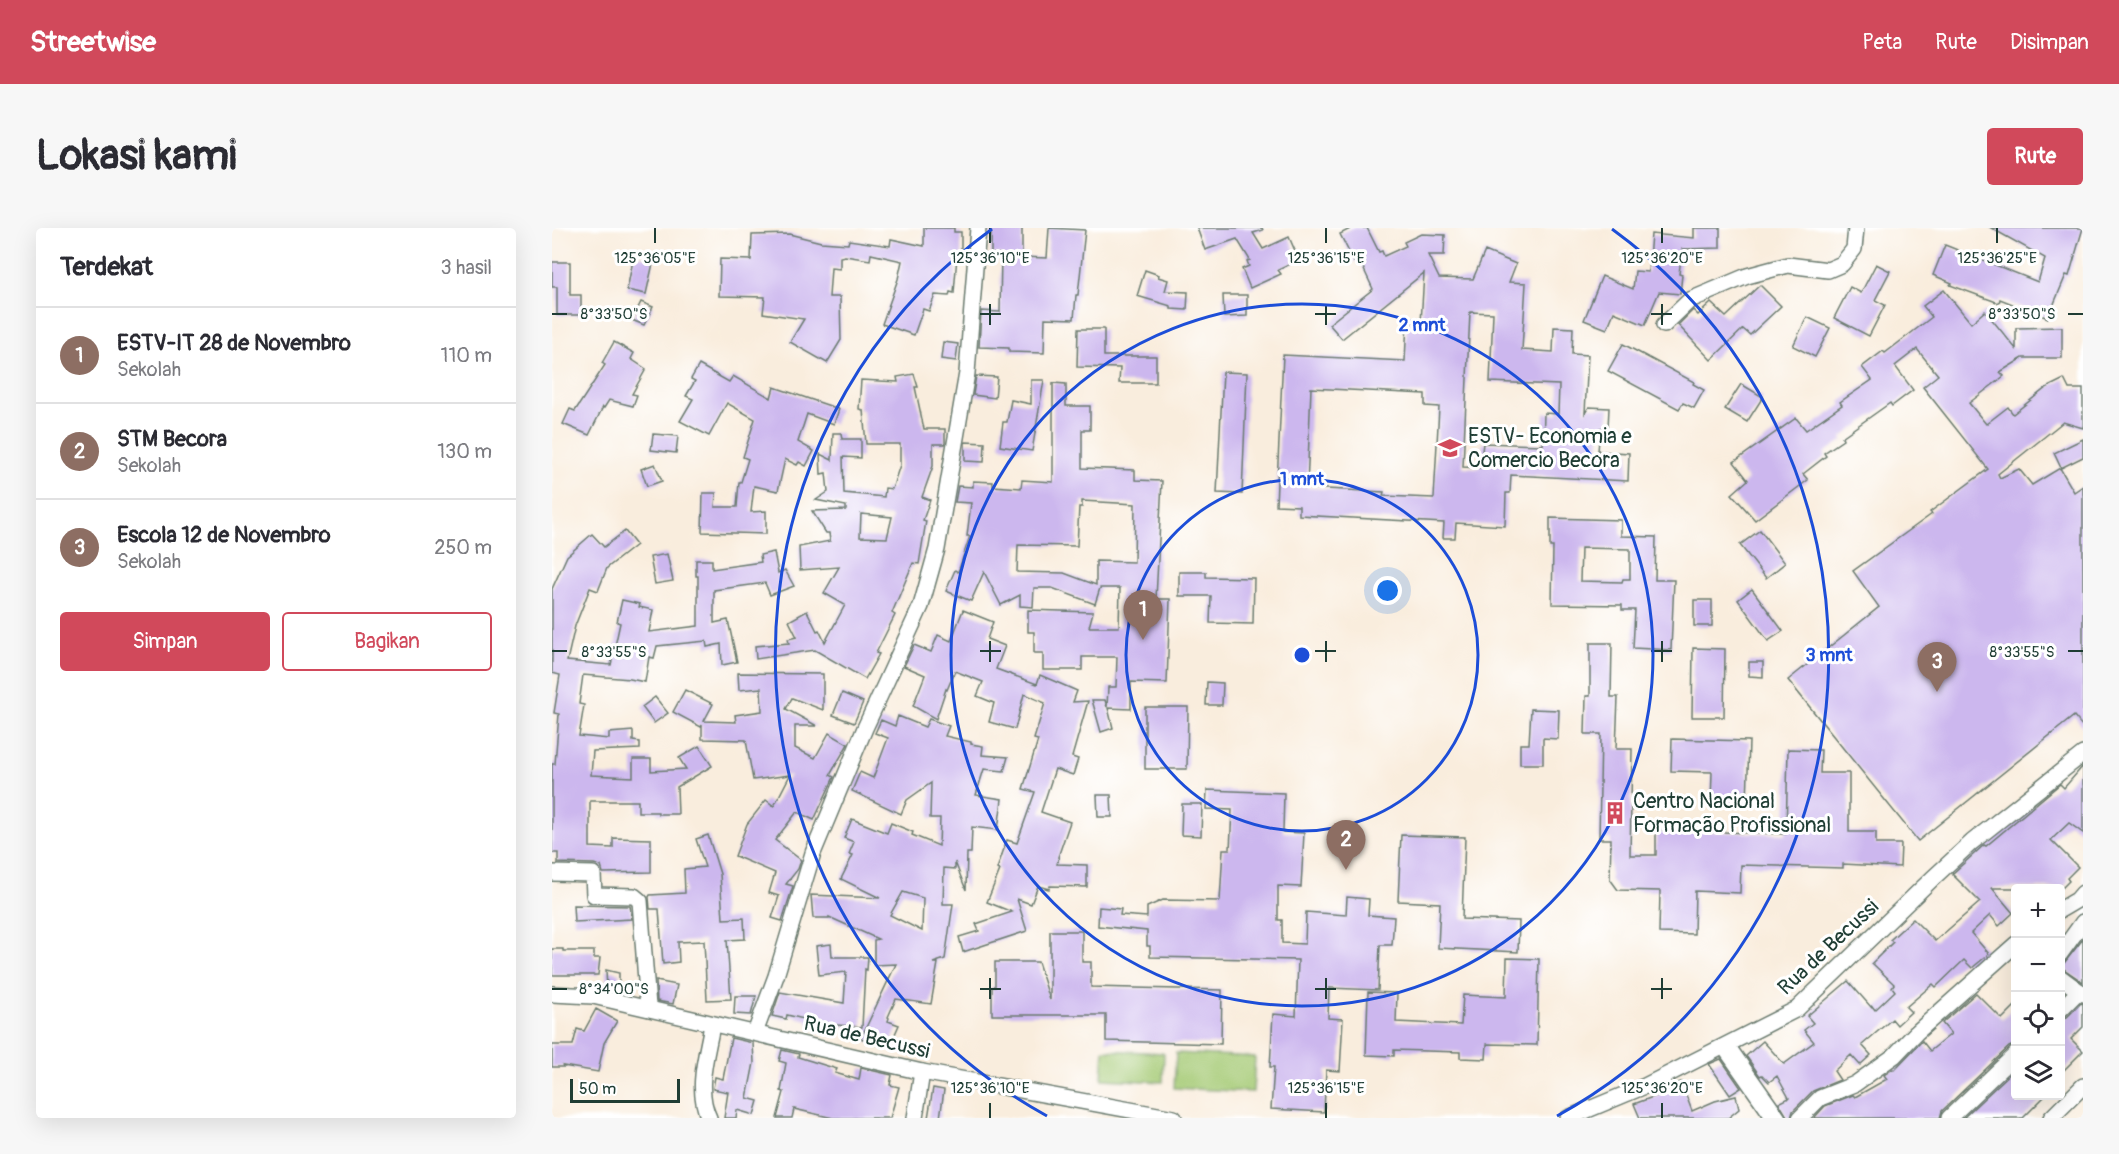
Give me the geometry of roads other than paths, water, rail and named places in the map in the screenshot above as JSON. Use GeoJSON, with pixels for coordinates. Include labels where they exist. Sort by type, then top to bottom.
{"type":"FeatureCollection","features":[{"type":"Feature","properties":{"kind":"street"},"geometry":{"type":"LineString","coordinates":[[755,1033],[777,976],[813,854],[865,728],[921,606],[938,549],[967,373],[978,228]]}},
{"type":"Feature","properties":{"kind":"street"},"geometry":{"type":"LineString","coordinates":[[1664,325],[1690,300],[1747,276],[1788,266],[1828,270],[1842,264],[1854,249],[1856,228]]}},
{"type":"Feature","properties":{"kind":"street","name":"Rua de Becussi"},"geometry":{"type":"LineString","coordinates":[[1568,1118],[1645,1086],[1797,1009],[1972,842],[2083,754]]}},
{"type":"Feature","properties":{"kind":"street"},"geometry":{"type":"LineString","coordinates":[[552,873],[593,874],[594,895],[634,896],[640,901],[648,1007]]}},
{"type":"Feature","properties":{"kind":"street"},"geometry":{"type":"LineString","coordinates":[[2065,907],[2083,893]]}},
{"type":"Feature","properties":{"kind":"street"},"geometry":{"type":"LineString","coordinates":[[2065,948],[2083,922]]}},
{"type":"Feature","properties":{"kind":"street"},"geometry":{"type":"LineString","coordinates":[[1800,1118],[1820,1098],[1855,1084],[1894,1056],[1916,1033],[2011,948]]}},
{"type":"Feature","properties":{"kind":"street"},"geometry":{"type":"LineString","coordinates":[[2065,979],[2081,993],[2065,1007]]}},
{"type":"Feature","properties":{"kind":"street","name":"Rua de Becussi"},"geometry":{"type":"LineString","coordinates":[[552,994],[593,996],[922,1072],[1173,1118]]}},
{"type":"Feature","properties":{"kind":"street"},"geometry":{"type":"LineString","coordinates":[[709,1118],[704,1108],[702,1084],[712,1025]]}},
{"type":"Feature","properties":{"kind":"street"},"geometry":{"type":"LineString","coordinates":[[1949,1118],[2011,1059]]}},
{"type":"Feature","properties":{"kind":"street"},"geometry":{"type":"LineString","coordinates":[[914,1117],[922,1072]]}},
{"type":"Feature","properties":{"kind":"street"},"geometry":{"type":"LineString","coordinates":[[2051,1118],[2083,1086]]}},
{"type":"Feature","properties":{"kind":"place","name":"ESTV- Economia e Comercio Becora"},"geometry":{"type":"Point","coordinates":[1450,448]}},
{"type":"Feature","properties":{"kind":"place","name":"ESTV-IT 28 de Novembro"},"geometry":{"type":"Point","coordinates":[1143,640]}},
{"type":"Feature","properties":{"kind":"place","name":"Escola 12 de Novembro"},"geometry":{"type":"Point","coordinates":[1937,692]}},
{"type":"Feature","properties":{"kind":"place","name":"Centro Nacional Formação Profissional"},"geometry":{"type":"Point","coordinates":[1615,813]}},
{"type":"Feature","properties":{"kind":"place","name":"STM Becora"},"geometry":{"type":"Point","coordinates":[1346,870]}}]}
